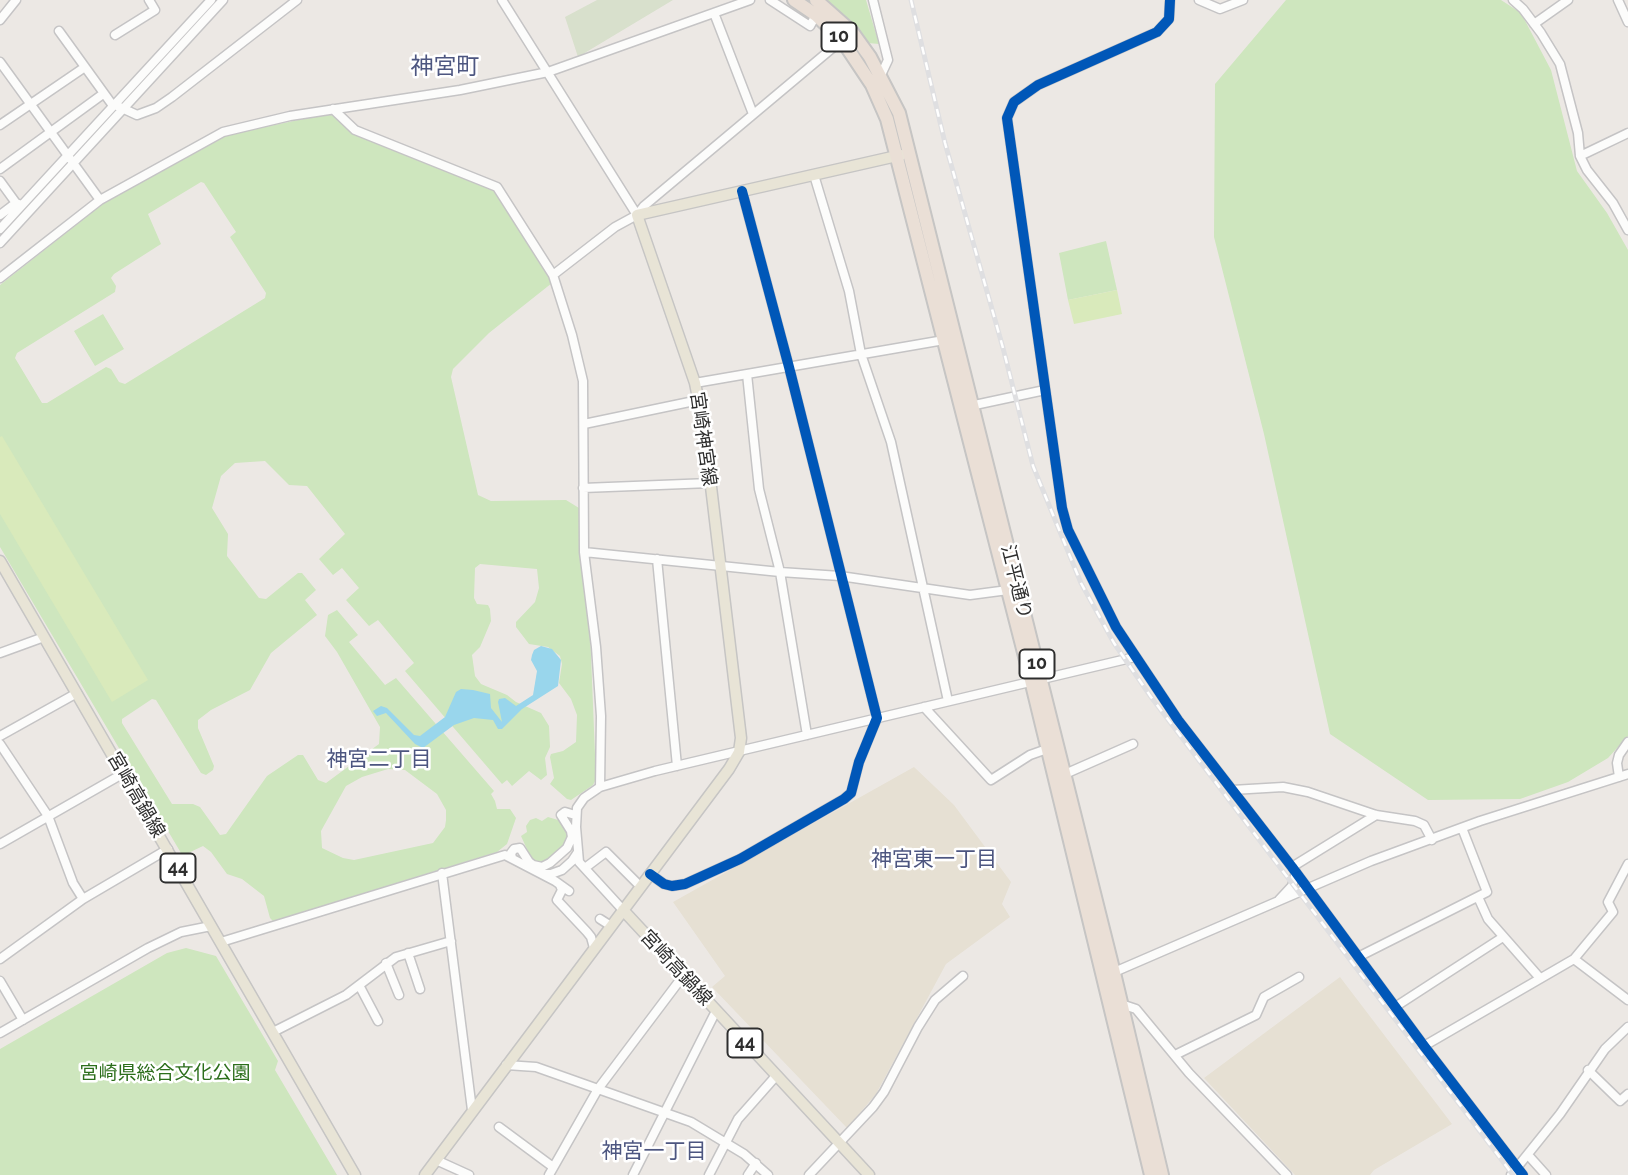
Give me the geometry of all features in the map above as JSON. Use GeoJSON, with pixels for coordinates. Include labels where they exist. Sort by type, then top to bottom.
{"type":"FeatureCollection","features":[{"type":"Feature","properties":{"kind":"highway","name":"10"},"geometry":{"type":"LineString","coordinates":[[794,0],[817,15],[842,40]]}},
{"type":"Feature","properties":{"kind":"highway","name":"10"},"geometry":{"type":"LineString","coordinates":[[816,0],[852,32],[881,75]]}},
{"type":"Feature","properties":{"kind":"highway","name":"江平通り"},"geometry":{"type":"LineString","coordinates":[[842,40],[872,85],[902,154],[1036,679],[1047,748],[1108,974],[1121,1004],[1162,1175]]}},
{"type":"Feature","properties":{"kind":"highway","name":"江平通り"},"geometry":{"type":"LineString","coordinates":[[881,75],[898,113],[902,154],[944,340],[967,407],[1008,590],[1065,774],[1151,1175]]}},
{"type":"Feature","properties":{"kind":"main road"},"geometry":{"type":"LineString","coordinates":[[637,215],[902,154]]}},
{"type":"Feature","properties":{"kind":"main road","name":"宮崎神宮線"},"geometry":{"type":"LineString","coordinates":[[637,215],[699,400],[741,738],[739,752]]}},
{"type":"Feature","properties":{"kind":"main road","name":"宮崎高鍋線"},"geometry":{"type":"LineString","coordinates":[[0,561],[355,1175]]}},
{"type":"Feature","properties":{"kind":"main road"},"geometry":{"type":"LineString","coordinates":[[623,910],[739,752]]}},
{"type":"Feature","properties":{"kind":"main road","name":"宮崎高鍋線"},"geometry":{"type":"LineString","coordinates":[[425,1175],[623,910],[869,1175]]}},
{"type":"Feature","properties":{"kind":"street"},"geometry":{"type":"LineString","coordinates":[[115,35],[155,10],[149,0]]}},
{"type":"Feature","properties":{"kind":"street"},"geometry":{"type":"LineString","coordinates":[[120,107],[211,0]]}},
{"type":"Feature","properties":{"kind":"street"},"geometry":{"type":"LineString","coordinates":[[0,243],[70,159],[223,0]]}},
{"type":"Feature","properties":{"kind":"street"},"geometry":{"type":"LineString","coordinates":[[59,31],[103,94],[120,107],[137,115],[156,108],[297,0]]}},
{"type":"Feature","properties":{"kind":"street"},"geometry":{"type":"LineString","coordinates":[[502,0],[637,215]]}},
{"type":"Feature","properties":{"kind":"street"},"geometry":{"type":"LineString","coordinates":[[0,278],[100,200],[223,132],[333,109],[460,90],[548,72],[750,0]]}},
{"type":"Feature","properties":{"kind":"street"},"geometry":{"type":"LineString","coordinates":[[770,0],[810,26],[817,15]]}},
{"type":"Feature","properties":{"kind":"street"},"geometry":{"type":"LineString","coordinates":[[873,0],[888,60],[881,75]]}},
{"type":"Feature","properties":{"kind":"street"},"geometry":{"type":"LineString","coordinates":[[1170,0],[1169,19],[1157,32],[1038,85],[1014,102],[1007,118],[1062,508],[1068,530],[1116,627],[1178,720],[1294,869],[1517,1173],[1588,1070],[1628,1027]]}},
{"type":"Feature","properties":{"kind":"street"},"geometry":{"type":"LineString","coordinates":[[1199,0],[1220,9],[1244,0]]}},
{"type":"Feature","properties":{"kind":"street"},"geometry":{"type":"LineString","coordinates":[[1513,0],[1534,23],[1560,64],[1578,133],[1580,156],[1587,170],[1613,203],[1628,230]]}},
{"type":"Feature","properties":{"kind":"street"},"geometry":{"type":"LineString","coordinates":[[1534,23],[1568,0]]}},
{"type":"Feature","properties":{"kind":"street"},"geometry":{"type":"LineString","coordinates":[[1618,0],[1628,22]]}},
{"type":"Feature","properties":{"kind":"street"},"geometry":{"type":"LineString","coordinates":[[0,20],[13,1]]}},
{"type":"Feature","properties":{"kind":"street"},"geometry":{"type":"LineString","coordinates":[[714,13],[753,114]]}},
{"type":"Feature","properties":{"kind":"street"},"geometry":{"type":"LineString","coordinates":[[553,275],[615,227],[637,215],[842,40]]}},
{"type":"Feature","properties":{"kind":"street"},"geometry":{"type":"LineString","coordinates":[[0,62],[100,200]]}},
{"type":"Feature","properties":{"kind":"street"},"geometry":{"type":"LineString","coordinates":[[0,125],[85,66]]}},
{"type":"Feature","properties":{"kind":"street"},"geometry":{"type":"LineString","coordinates":[[0,169],[103,94]]}},
{"type":"Feature","properties":{"kind":"street"},"geometry":{"type":"LineString","coordinates":[[333,109],[355,130],[497,187],[553,275],[583,381],[584,552],[596,647],[601,716],[600,787]]}},
{"type":"Feature","properties":{"kind":"street"},"geometry":{"type":"LineString","coordinates":[[1580,156],[1628,132]]}},
{"type":"Feature","properties":{"kind":"street"},"geometry":{"type":"LineString","coordinates":[[0,229],[19,204],[70,159]]}},
{"type":"Feature","properties":{"kind":"street"},"geometry":{"type":"LineString","coordinates":[[814,175],[849,291],[862,354],[891,442],[948,701]]}},
{"type":"Feature","properties":{"kind":"street"},"geometry":{"type":"LineString","coordinates":[[0,181],[19,204]]}},
{"type":"Feature","properties":{"kind":"street"},"geometry":{"type":"LineString","coordinates":[[650,874],[664,884],[685,884],[740,859],[844,799],[851,793],[859,762],[877,718],[742,191]]}},
{"type":"Feature","properties":{"kind":"street"},"geometry":{"type":"LineString","coordinates":[[0,215],[19,204]]}},
{"type":"Feature","properties":{"kind":"street"},"geometry":{"type":"LineString","coordinates":[[695,383],[944,340]]}},
{"type":"Feature","properties":{"kind":"street"},"geometry":{"type":"LineString","coordinates":[[747,374],[759,489],[780,572],[807,735]]}},
{"type":"Feature","properties":{"kind":"street"},"geometry":{"type":"LineString","coordinates":[[967,407],[1045,390]]}},
{"type":"Feature","properties":{"kind":"street"},"geometry":{"type":"LineString","coordinates":[[584,425],[699,400]]}},
{"type":"Feature","properties":{"kind":"street"},"geometry":{"type":"LineString","coordinates":[[583,488],[710,483]]}},
{"type":"Feature","properties":{"kind":"street"},"geometry":{"type":"LineString","coordinates":[[584,552],[840,576],[923,586],[970,595],[1008,590]]}},
{"type":"Feature","properties":{"kind":"street"},"geometry":{"type":"LineString","coordinates":[[657,559],[677,766]]}},
{"type":"Feature","properties":{"kind":"street"},"geometry":{"type":"LineString","coordinates":[[0,653],[44,637]]}},
{"type":"Feature","properties":{"kind":"street"},"geometry":{"type":"LineString","coordinates":[[623,910],[582,865],[578,852],[576,811],[584,798],[600,787],[677,766],[1135,657]]}},
{"type":"Feature","properties":{"kind":"street"},"geometry":{"type":"LineString","coordinates":[[0,736],[77,692]]}},
{"type":"Feature","properties":{"kind":"street"},"geometry":{"type":"LineString","coordinates":[[924,706],[991,780],[1030,755],[1047,748]]}},
{"type":"Feature","properties":{"kind":"street"},"geometry":{"type":"LineString","coordinates":[[1108,974],[1309,890],[1371,861],[1462,828],[1624,776],[1617,763],[1628,742]]}},
{"type":"Feature","properties":{"kind":"street"},"geometry":{"type":"LineString","coordinates":[[0,744],[48,816],[73,883],[83,899]]}},
{"type":"Feature","properties":{"kind":"street"},"geometry":{"type":"LineString","coordinates":[[1065,774],[1133,744]]}},
{"type":"Feature","properties":{"kind":"street"},"geometry":{"type":"LineString","coordinates":[[0,844],[124,774]]}},
{"type":"Feature","properties":{"kind":"street"},"geometry":{"type":"LineString","coordinates":[[1231,790],[1283,787],[1308,792],[1376,815],[1415,821],[1424,825],[1432,839]]}},
{"type":"Feature","properties":{"kind":"street"},"geometry":{"type":"LineString","coordinates":[[512,858],[511,853],[520,848],[533,865],[541,867],[550,863],[567,848],[572,837],[572,831],[561,815],[576,811]]}},
{"type":"Feature","properties":{"kind":"street"},"geometry":{"type":"LineString","coordinates":[[1274,904],[1292,886],[1294,869],[1376,815]]}},
{"type":"Feature","properties":{"kind":"street"},"geometry":{"type":"LineString","coordinates":[[1358,957],[1487,892],[1462,828]]}},
{"type":"Feature","properties":{"kind":"street"},"geometry":{"type":"LineString","coordinates":[[0,959],[83,899],[168,849]]}},
{"type":"Feature","properties":{"kind":"street"},"geometry":{"type":"LineString","coordinates":[[540,873],[551,874],[562,870],[578,852]]}},
{"type":"Feature","properties":{"kind":"street"},"geometry":{"type":"LineString","coordinates":[[582,865],[606,852],[640,886]]}},
{"type":"Feature","properties":{"kind":"street"},"geometry":{"type":"LineString","coordinates":[[221,943],[505,855],[569,891]]}},
{"type":"Feature","properties":{"kind":"street"},"geometry":{"type":"LineString","coordinates":[[1424,1046],[1574,959],[1613,912],[1608,902],[1628,864]]}},
{"type":"Feature","properties":{"kind":"street"},"geometry":{"type":"LineString","coordinates":[[442,873],[472,1110]]}},
{"type":"Feature","properties":{"kind":"street"},"geometry":{"type":"LineString","coordinates":[[560,885],[562,890],[557,900],[592,937],[594,948]]}},
{"type":"Feature","properties":{"kind":"street"},"geometry":{"type":"LineString","coordinates":[[1478,897],[1488,919],[1539,977]]}},
{"type":"Feature","properties":{"kind":"street"},"geometry":{"type":"LineString","coordinates":[[600,919],[611,926]]}},
{"type":"Feature","properties":{"kind":"street"},"geometry":{"type":"LineString","coordinates":[[0,1033],[148,948],[181,932],[211,926]]}},
{"type":"Feature","properties":{"kind":"street"},"geometry":{"type":"LineString","coordinates":[[1395,1007],[1503,937]]}},
{"type":"Feature","properties":{"kind":"street"},"geometry":{"type":"LineString","coordinates":[[273,1032],[346,995],[386,963],[408,953],[451,941]]}},
{"type":"Feature","properties":{"kind":"street"},"geometry":{"type":"LineString","coordinates":[[408,953],[420,989]]}},
{"type":"Feature","properties":{"kind":"street"},"geometry":{"type":"LineString","coordinates":[[1574,959],[1628,1000]]}},
{"type":"Feature","properties":{"kind":"street"},"geometry":{"type":"LineString","coordinates":[[386,963],[399,995]]}},
{"type":"Feature","properties":{"kind":"street"},"geometry":{"type":"LineString","coordinates":[[499,1127],[551,1171],[598,1089],[683,976]]}},
{"type":"Feature","properties":{"kind":"street"},"geometry":{"type":"LineString","coordinates":[[809,1175],[840,1144],[884,1092],[935,1000],[963,976]]}},
{"type":"Feature","properties":{"kind":"street"},"geometry":{"type":"LineString","coordinates":[[1175,1055],[1256,1015],[1264,998],[1299,977]]}},
{"type":"Feature","properties":{"kind":"street"},"geometry":{"type":"LineString","coordinates":[[0,981],[23,1020]]}},
{"type":"Feature","properties":{"kind":"street"},"geometry":{"type":"LineString","coordinates":[[359,985],[378,1021]]}},
{"type":"Feature","properties":{"kind":"street"},"geometry":{"type":"LineString","coordinates":[[1121,1004],[1136,1009],[1175,1055],[1287,1175]]}},
{"type":"Feature","properties":{"kind":"street"},"geometry":{"type":"LineString","coordinates":[[633,1175],[716,1011]]}},
{"type":"Feature","properties":{"kind":"street"},"geometry":{"type":"LineString","coordinates":[[506,1065],[536,1067],[691,1122],[756,1163],[768,1175]]}},
{"type":"Feature","properties":{"kind":"street"},"geometry":{"type":"LineString","coordinates":[[1588,1070],[1620,1101],[1628,1094]]}},
{"type":"Feature","properties":{"kind":"street"},"geometry":{"type":"LineString","coordinates":[[709,1175],[738,1119],[776,1076]]}},
{"type":"Feature","properties":{"kind":"street"},"geometry":{"type":"LineString","coordinates":[[1528,1155],[1546,1175]]}},
{"type":"Feature","properties":{"kind":"street"},"geometry":{"type":"LineString","coordinates":[[436,1160],[454,1172],[469,1175]]}},
{"type":"Feature","properties":{"kind":"street"},"geometry":{"type":"LineString","coordinates":[[748,1175],[756,1163]]}},
{"type":"Feature","properties":{"kind":"shaded area"},"geometry":{"type":"Polygon","coordinates":[[[914,767],[954,805],[1011,882],[1002,904],[1010,917],[946,964],[876,1094],[847,1128],[712,987],[725,976],[673,902],[914,767]]]}},
{"type":"Feature","properties":{"kind":"shaded area"},"geometry":{"type":"Polygon","coordinates":[[[1340,977],[1452,1124],[1374,1170],[1370,1175],[1295,1175],[1204,1078],[1340,977]]]}},
{"type":"Feature","properties":{"kind":"green space"},"geometry":{"type":"Polygon","coordinates":[[[597,0],[673,0],[578,57],[565,17],[597,0]]]}},
{"type":"Feature","properties":{"kind":"green space"},"geometry":{"type":"Polygon","coordinates":[[[827,0],[866,0],[879,44],[868,43],[855,26],[827,0]]]}},
{"type":"Feature","properties":{"kind":"green space"},"geometry":{"type":"Polygon","coordinates":[[[1286,0],[1501,0],[1521,13],[1551,70],[1577,171],[1607,213],[1628,250],[1628,736],[1608,758],[1568,782],[1520,799],[1428,800],[1330,734],[1264,434],[1214,237],[1215,84],[1286,0]]]}},
{"type":"Feature","properties":{"kind":"green space"},"geometry":{"type":"Polygon","coordinates":[[[327,114],[334,116],[351,133],[495,190],[552,283],[489,333],[453,369],[451,377],[478,495],[491,501],[566,500],[579,508],[580,554],[590,631],[596,779],[593,785],[571,800],[550,784],[554,778],[551,754],[563,751],[576,742],[577,715],[571,699],[559,683],[562,664],[560,656],[548,647],[529,644],[516,627],[516,622],[535,602],[539,588],[537,569],[480,564],[475,568],[474,598],[477,604],[488,605],[491,621],[480,647],[472,655],[475,676],[481,684],[541,713],[549,726],[550,747],[545,758],[547,775],[541,780],[529,771],[512,786],[507,780],[502,784],[405,671],[414,663],[378,620],[369,626],[346,600],[359,588],[342,568],[333,575],[319,559],[345,534],[307,486],[289,485],[265,461],[235,463],[221,476],[212,508],[228,534],[227,556],[259,598],[266,599],[298,573],[302,573],[316,590],[305,600],[317,615],[271,653],[250,690],[211,710],[198,720],[198,728],[214,766],[206,775],[201,773],[156,700],[152,699],[122,719],[172,804],[193,804],[200,807],[220,835],[226,834],[267,776],[298,755],[303,755],[318,780],[326,783],[379,744],[380,727],[325,636],[328,615],[337,610],[358,635],[349,642],[385,685],[396,678],[494,791],[491,794],[497,809],[510,809],[516,818],[507,844],[497,852],[273,921],[264,896],[242,879],[227,874],[211,852],[203,846],[184,855],[181,853],[0,547],[0,285],[104,203],[222,136],[327,114]],[[201,182],[148,214],[161,244],[114,274],[111,278],[116,286],[115,292],[17,353],[15,358],[42,403],[47,403],[106,367],[111,369],[119,382],[125,384],[265,298],[266,293],[230,237],[236,232],[201,182]],[[388,769],[362,777],[346,786],[321,831],[322,848],[354,860],[433,843],[445,827],[446,820],[446,810],[437,794],[405,770],[388,769]]]}},
{"type":"Feature","properties":{"kind":"green space"},"geometry":{"type":"Polygon","coordinates":[[[1106,241],[1117,290],[1068,300],[1059,253],[1106,241]]]}},
{"type":"Feature","properties":{"kind":"green space"},"geometry":{"type":"Polygon","coordinates":[[[1117,290],[1122,314],[1074,324],[1068,300],[1117,290]]]}},
{"type":"Feature","properties":{"kind":"green space"},"geometry":{"type":"Polygon","coordinates":[[[103,314],[124,349],[95,366],[74,331],[103,314]]]}},
{"type":"Feature","properties":{"kind":"green space"},"geometry":{"type":"Polygon","coordinates":[[[2,436],[148,680],[112,702],[0,514],[2,436]]]}},
{"type":"Feature","properties":{"kind":"green space"},"geometry":{"type":"Polygon","coordinates":[[[548,817],[564,825],[568,839],[554,855],[546,861],[538,862],[531,858],[521,836],[527,832],[526,826],[530,820],[536,818],[542,821],[548,817]]]}},
{"type":"Feature","properties":{"kind":"green space","name":"宮崎県総合文化公園"},"geometry":{"type":"Polygon","coordinates":[[[186,948],[216,956],[278,1061],[275,1070],[337,1175],[0,1175],[0,1049],[167,953],[186,948]]]}},
{"type":"Feature","properties":{"kind":"water"},"geometry":{"type":"Polygon","coordinates":[[[541,646],[552,649],[561,660],[558,686],[522,709],[502,729],[498,729],[493,720],[474,718],[454,725],[423,748],[415,744],[386,713],[377,716],[373,711],[381,706],[387,708],[414,735],[420,736],[445,717],[456,692],[461,689],[473,690],[490,694],[491,708],[502,722],[499,699],[505,698],[516,706],[533,695],[537,671],[531,660],[534,650],[541,646]]]}},
{"type":"Feature","properties":{"kind":"railway"},"geometry":{"type":"LineString","coordinates":[[911,0],[945,143],[1033,466],[1081,583],[1114,643],[1151,697],[1513,1175]]}},
{"type":"Feature","properties":{"kind":"cycle path"},"geometry":{"type":"LineString","coordinates":[[1170,0],[1169,19],[1157,32],[1038,85],[1014,102],[1007,118],[1062,508],[1068,530],[1116,627],[1178,720],[1523,1175]]}},
{"type":"Feature","properties":{"kind":"cycle path"},"geometry":{"type":"LineString","coordinates":[[650,874],[664,884],[685,884],[740,859],[844,799],[851,793],[859,762],[877,718],[742,191]]}},
{"type":"Feature","properties":{"kind":"district","name":"神宮町"},"geometry":{"type":"Point","coordinates":[445,67]}},
{"type":"Feature","properties":{"kind":"district","name":"神宮二丁目"},"geometry":{"type":"Point","coordinates":[379,760]}},
{"type":"Feature","properties":{"kind":"district","name":"神宮東一丁目"},"geometry":{"type":"Point","coordinates":[934,860]}},
{"type":"Feature","properties":{"kind":"district","name":"神宮一丁目"},"geometry":{"type":"Point","coordinates":[654,1152]}}]}
